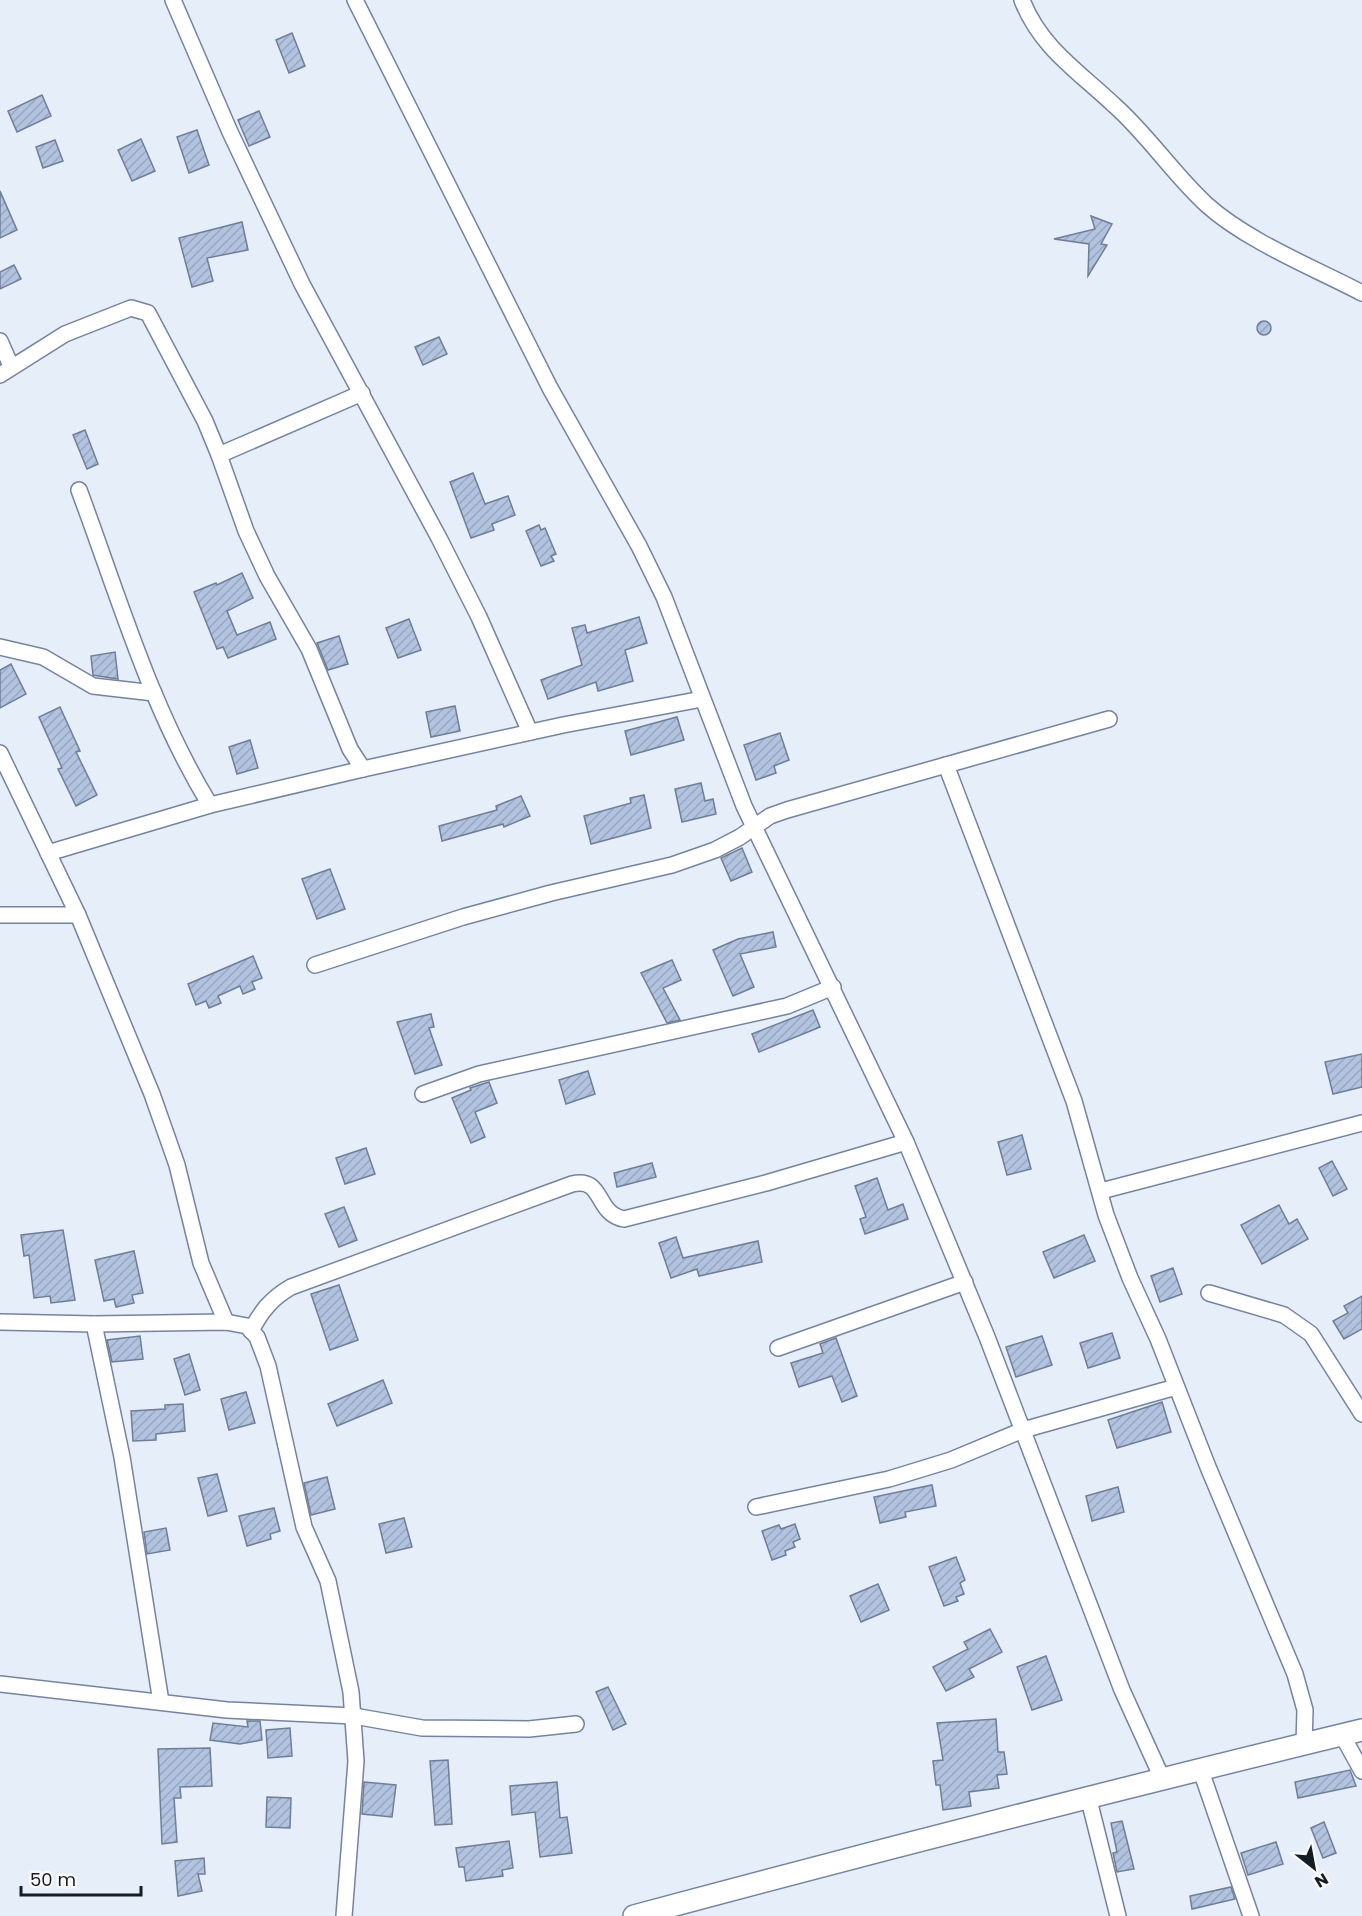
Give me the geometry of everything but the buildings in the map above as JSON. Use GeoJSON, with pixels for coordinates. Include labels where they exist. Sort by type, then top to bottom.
{"type":"FeatureCollection","features":[{"type":"Feature","properties":{"kind":"main road"},"geometry":{"type":"LineString","coordinates":[[634,1916],[1200,1768],[1352,1733]]}},
{"type":"Feature","properties":{"kind":"street"},"geometry":{"type":"LineString","coordinates":[[173,0],[230,132],[302,284],[363,393],[479,617],[530,732]]}},
{"type":"Feature","properties":{"kind":"street"},"geometry":{"type":"LineString","coordinates":[[355,0],[550,388],[639,546],[663,597],[754,827],[906,1142],[965,1282],[1122,1690],[1162,1778]]}},
{"type":"Feature","properties":{"kind":"street"},"geometry":{"type":"LineString","coordinates":[[1022,0],[1030,21],[1043,40],[1117,106],[1207,205],[1236,228],[1362,293]]}},
{"type":"Feature","properties":{"kind":"street"},"geometry":{"type":"LineString","coordinates":[[0,341],[6,371],[65,334],[131,308],[148,313],[219,455],[246,531],[267,576],[309,649],[350,749],[363,769]]}},
{"type":"Feature","properties":{"kind":"street"},"geometry":{"type":"LineString","coordinates":[[219,455],[363,393]]}},
{"type":"Feature","properties":{"kind":"street"},"geometry":{"type":"LineString","coordinates":[[79,490],[135,650],[182,754],[210,805]]}},
{"type":"Feature","properties":{"kind":"street"},"geometry":{"type":"LineString","coordinates":[[0,647],[43,657],[93,686],[154,693]]}},
{"type":"Feature","properties":{"kind":"street"},"geometry":{"type":"LineString","coordinates":[[48,853],[210,805],[530,732],[702,699]]}},
{"type":"Feature","properties":{"kind":"street"},"geometry":{"type":"LineString","coordinates":[[315,965],[474,914],[672,865],[715,850],[770,816],[787,810],[1109,719]]}},
{"type":"Feature","properties":{"kind":"street"},"geometry":{"type":"LineString","coordinates":[[0,753],[78,915],[152,1094],[177,1165],[201,1263],[226,1322]]}},
{"type":"Feature","properties":{"kind":"street"},"geometry":{"type":"LineString","coordinates":[[946,765],[1074,1101],[1106,1215],[1130,1278],[1158,1339],[1295,1674],[1305,1710],[1304,1744]]}},
{"type":"Feature","properties":{"kind":"street"},"geometry":{"type":"LineString","coordinates":[[0,915],[78,915]]}},
{"type":"Feature","properties":{"kind":"street"},"geometry":{"type":"LineString","coordinates":[[423,1094],[479,1074],[787,1006],[833,987]]}},
{"type":"Feature","properties":{"kind":"street"},"geometry":{"type":"LineString","coordinates":[[1101,1191],[1362,1123]]}},
{"type":"Feature","properties":{"kind":"street"},"geometry":{"type":"LineString","coordinates":[[251,1331],[260,1314],[276,1296],[300,1282],[572,1184],[583,1181],[591,1184],[609,1212],[624,1219],[766,1183],[906,1142]]}},
{"type":"Feature","properties":{"kind":"street"},"geometry":{"type":"LineString","coordinates":[[778,1348],[965,1282]]}},
{"type":"Feature","properties":{"kind":"street"},"geometry":{"type":"LineString","coordinates":[[1209,1293],[1284,1315],[1311,1334],[1362,1414]]}},
{"type":"Feature","properties":{"kind":"street"},"geometry":{"type":"LineString","coordinates":[[0,1323],[226,1322],[247,1326],[257,1338],[268,1366],[304,1527],[328,1581],[354,1716],[356,1761],[344,1916]]}},
{"type":"Feature","properties":{"kind":"street"},"geometry":{"type":"LineString","coordinates":[[94,1324],[122,1457],[161,1702]]}},
{"type":"Feature","properties":{"kind":"street"},"geometry":{"type":"LineString","coordinates":[[756,1507],[889,1479],[951,1460],[1023,1430],[1176,1387]]}},
{"type":"Feature","properties":{"kind":"street"},"geometry":{"type":"LineString","coordinates":[[0,1684],[228,1710],[354,1716],[422,1728],[529,1729],[576,1724]]}},
{"type":"Feature","properties":{"kind":"street"},"geometry":{"type":"LineString","coordinates":[[1352,1733],[1362,1771]]}},
{"type":"Feature","properties":{"kind":"street"},"geometry":{"type":"LineString","coordinates":[[1200,1768],[1251,1916]]}},
{"type":"Feature","properties":{"kind":"street"},"geometry":{"type":"LineString","coordinates":[[1088,1797],[1118,1916]]}}]}
